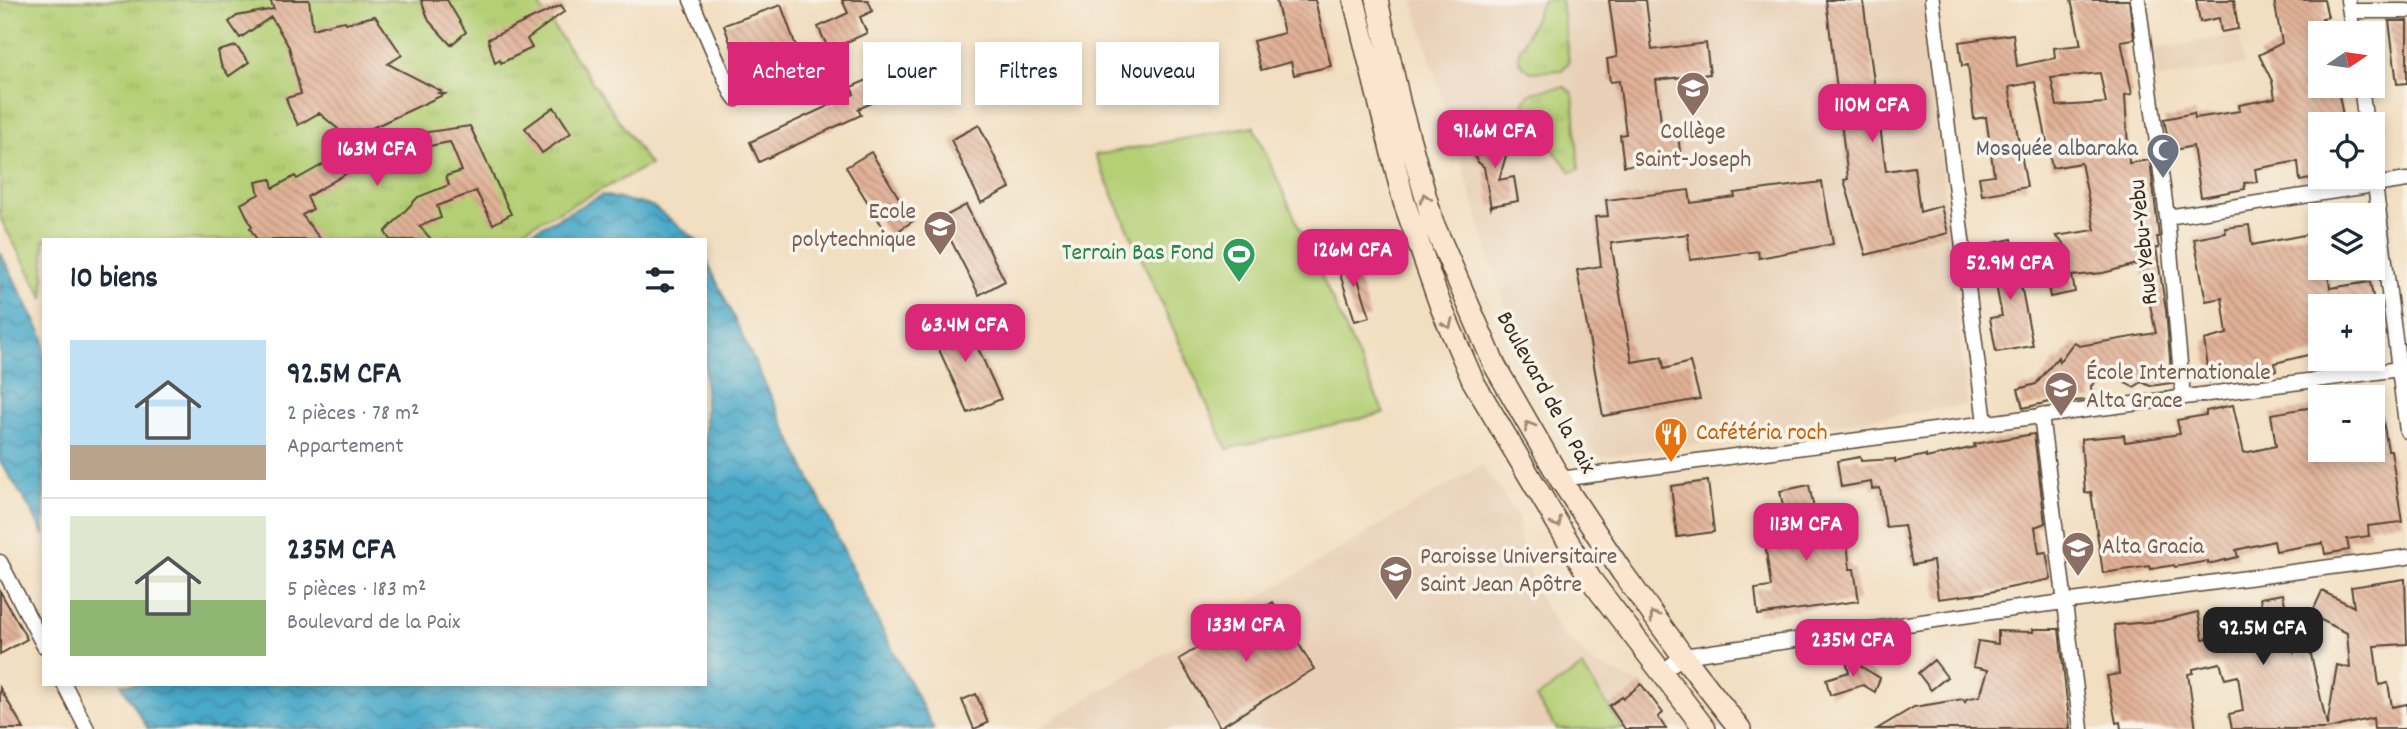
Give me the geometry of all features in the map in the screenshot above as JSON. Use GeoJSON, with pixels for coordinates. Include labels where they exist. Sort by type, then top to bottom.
{"type":"FeatureCollection","features":[{"type":"Feature","properties":{"kind":"main road"},"geometry":{"type":"LineString","coordinates":[[1354,0],[1404,202],[1441,307],[1474,381],[1591,580],[1705,729]]}},
{"type":"Feature","properties":{"kind":"main road","name":"Boulevard de la Paix"},"geometry":{"type":"LineString","coordinates":[[1377,0],[1400,106],[1433,223],[1494,366],[1560,479],[1622,572],[1740,729]]}},
{"type":"Feature","properties":{"kind":"street"},"geometry":{"type":"LineString","coordinates":[[691,0],[728,85]]}},
{"type":"Feature","properties":{"kind":"street"},"geometry":{"type":"LineString","coordinates":[[1932,0],[1986,423]]}},
{"type":"Feature","properties":{"kind":"street","name":"Rue Yebu-Yebu"},"geometry":{"type":"LineString","coordinates":[[2138,0],[2167,217],[2183,397]]}},
{"type":"Feature","properties":{"kind":"street"},"geometry":{"type":"LineString","coordinates":[[2349,5],[2407,12]]}},
{"type":"Feature","properties":{"kind":"street"},"geometry":{"type":"LineString","coordinates":[[2385,183],[2407,180]]}},
{"type":"Feature","properties":{"kind":"street"},"geometry":{"type":"LineString","coordinates":[[2167,217],[2349,189]]}},
{"type":"Feature","properties":{"kind":"street"},"geometry":{"type":"LineString","coordinates":[[2376,189],[2403,369],[2407,431]]}},
{"type":"Feature","properties":{"kind":"street"},"geometry":{"type":"LineString","coordinates":[[1560,479],[2403,369]]}},
{"type":"Feature","properties":{"kind":"street"},"geometry":{"type":"LineString","coordinates":[[2041,415],[2081,729]]}},
{"type":"Feature","properties":{"kind":"street"},"geometry":{"type":"LineString","coordinates":[[1662,671],[1683,656],[2065,601],[2407,557]]}},
{"type":"Feature","properties":{"kind":"street"},"geometry":{"type":"LineString","coordinates":[[0,562],[42,642]]}},
{"type":"Feature","properties":{"kind":"street"},"geometry":{"type":"LineString","coordinates":[[65,686],[87,729]]}},
{"type":"Feature","properties":{"kind":"shaded area","name":"Collège Saint-Joseph"},"geometry":{"type":"Polygon","coordinates":[[[1413,0],[1924,0],[1967,405],[1602,457],[1594,453],[1502,299],[1413,0]]]}},
{"type":"Feature","properties":{"kind":"shaded area"},"geometry":{"type":"Polygon","coordinates":[[[2239,35],[2245,65],[2158,79],[2153,49],[2239,35]]]}},
{"type":"Feature","properties":{"kind":"shaded area","name":"Paroisse Universitaire Saint Jean Apôtre"},"geometry":{"type":"Polygon","coordinates":[[[1482,465],[1518,516],[1521,542],[1535,590],[1558,629],[1595,664],[1641,684],[1674,729],[1036,729],[1482,465]]]}},
{"type":"Feature","properties":{"kind":"green space"},"geometry":{"type":"Polygon","coordinates":[[[0,0],[535,0],[650,165],[507,238],[42,238],[42,295],[0,218],[0,0]]]}},
{"type":"Feature","properties":{"kind":"green space"},"geometry":{"type":"Polygon","coordinates":[[[1543,0],[1561,0],[1569,62],[1562,70],[1531,72],[1520,63],[1518,54],[1543,0]]]}},
{"type":"Feature","properties":{"kind":"green space"},"geometry":{"type":"Polygon","coordinates":[[[1565,87],[1573,94],[1579,169],[1571,172],[1527,117],[1524,108],[1525,101],[1534,92],[1565,87]]]}},
{"type":"Feature","properties":{"kind":"green space","name":"Terrain Bas Fond"},"geometry":{"type":"Polygon","coordinates":[[[1253,126],[1384,413],[1227,449],[1095,155],[1253,126]]]}},
{"type":"Feature","properties":{"kind":"green space"},"geometry":{"type":"Polygon","coordinates":[[[1582,667],[1623,729],[1557,729],[1536,698],[1582,667]]]}},
{"type":"Feature","properties":{"kind":"water"},"geometry":{"type":"Polygon","coordinates":[[[602,195],[652,206],[694,238],[520,238],[602,195]]]}},
{"type":"Feature","properties":{"kind":"water"},"geometry":{"type":"Polygon","coordinates":[[[0,252],[42,334],[42,531],[0,461],[0,252]]]}},
{"type":"Feature","properties":{"kind":"water"},"geometry":{"type":"Polygon","coordinates":[[[707,261],[871,608],[934,729],[148,729],[122,686],[707,686],[707,261]]]}},
{"type":"Feature","properties":{"kind":"building"},"geometry":{"type":"Polygon","coordinates":[[[270,0],[309,0],[313,29],[375,16],[402,55],[388,64],[441,91],[438,93],[445,94],[342,142],[338,129],[319,113],[298,125],[286,98],[301,94],[289,47],[271,17],[240,38],[229,22],[237,16],[274,9],[270,0]]]}},
{"type":"Feature","properties":{"kind":"building"},"geometry":{"type":"Polygon","coordinates":[[[421,0],[447,0],[466,32],[451,45],[429,21],[421,0]]]}},
{"type":"Feature","properties":{"kind":"building"},"geometry":{"type":"Polygon","coordinates":[[[842,0],[868,0],[873,11],[860,17],[867,33],[847,42],[825,42],[818,27],[848,13],[842,0]]]}},
{"type":"Feature","properties":{"kind":"building"},"geometry":{"type":"Polygon","coordinates":[[[1276,0],[1315,0],[1331,66],[1294,75],[1291,62],[1261,70],[1253,41],[1284,33],[1276,0]]]}},
{"type":"Feature","properties":{"kind":"building"},"geometry":{"type":"Polygon","coordinates":[[[1609,0],[1646,0],[1652,50],[1706,43],[1710,74],[1656,80],[1662,130],[1677,128],[1681,159],[1624,166],[1620,135],[1626,134],[1619,81],[1610,82],[1607,59],[1617,57],[1609,0]]]}},
{"type":"Feature","properties":{"kind":"building"},"geometry":{"type":"Polygon","coordinates":[[[1826,0],[1863,0],[1886,171],[1914,167],[1920,212],[1941,206],[1948,233],[1866,255],[1844,180],[1848,179],[1826,0]]]}},
{"type":"Feature","properties":{"kind":"building"},"geometry":{"type":"Polygon","coordinates":[[[2071,0],[2129,0],[2134,39],[2121,41],[2132,94],[2125,95],[2129,163],[2150,160],[2159,237],[2159,248],[2156,248],[2166,310],[2172,383],[2150,386],[2142,382],[2134,387],[2106,371],[2091,386],[2092,400],[2049,402],[2023,408],[2018,389],[2036,384],[2058,357],[2059,362],[2074,342],[2079,346],[2156,333],[2141,263],[2103,273],[2072,276],[2075,292],[2050,297],[2042,250],[2066,246],[2056,236],[2095,230],[2081,163],[2052,168],[2035,82],[2009,87],[2027,187],[1982,195],[1979,177],[1994,175],[1986,117],[1974,119],[1968,65],[1962,66],[1959,42],[2013,34],[2017,66],[2055,58],[2054,48],[2081,45],[2071,0]],[[2100,73],[2051,78],[2057,106],[2106,103],[2100,73]]]}},
{"type":"Feature","properties":{"kind":"building"},"geometry":{"type":"Polygon","coordinates":[[[2196,0],[2234,0],[2238,29],[2221,32],[2219,18],[2200,22],[2196,0]]]}},
{"type":"Feature","properties":{"kind":"building"},"geometry":{"type":"Polygon","coordinates":[[[2274,0],[2324,0],[2328,17],[2322,18],[2324,21],[2308,21],[2308,98],[2339,98],[2342,112],[2308,112],[2308,179],[2300,181],[2298,162],[2293,162],[2255,169],[2257,182],[2244,183],[2245,189],[2201,197],[2193,146],[2170,151],[2164,119],[2194,113],[2195,118],[2240,111],[2239,105],[2275,98],[2272,81],[2259,55],[2282,43],[2274,0]]]}},
{"type":"Feature","properties":{"kind":"building"},"geometry":{"type":"Polygon","coordinates":[[[561,5],[565,11],[527,39],[532,48],[501,63],[500,60],[495,63],[488,39],[561,5]]]}},
{"type":"Feature","properties":{"kind":"building"},"geometry":{"type":"Polygon","coordinates":[[[781,5],[795,42],[730,42],[724,25],[781,5]]]}},
{"type":"Feature","properties":{"kind":"building"},"geometry":{"type":"Polygon","coordinates":[[[2389,21],[2407,21],[2407,83],[2397,84],[2389,21]]]}},
{"type":"Feature","properties":{"kind":"building"},"geometry":{"type":"Polygon","coordinates":[[[236,46],[249,62],[229,76],[221,65],[218,51],[236,46]]]}},
{"type":"Feature","properties":{"kind":"building"},"geometry":{"type":"Polygon","coordinates":[[[863,82],[863,105],[867,105],[858,109],[861,115],[759,162],[750,142],[830,105],[849,105],[849,96],[854,94],[851,87],[863,82]]]}},
{"type":"Feature","properties":{"kind":"building"},"geometry":{"type":"Polygon","coordinates":[[[554,107],[571,133],[542,153],[525,128],[554,107]]]}},
{"type":"Feature","properties":{"kind":"building"},"geometry":{"type":"Polygon","coordinates":[[[979,125],[1010,188],[981,203],[951,140],[979,125]]]}},
{"type":"Feature","properties":{"kind":"building"},"geometry":{"type":"Polygon","coordinates":[[[470,126],[511,214],[493,224],[476,191],[437,206],[441,218],[419,226],[430,238],[389,238],[385,232],[418,197],[449,185],[446,176],[462,171],[450,142],[399,152],[400,159],[354,169],[307,197],[313,209],[302,215],[319,238],[256,238],[241,204],[259,194],[256,182],[271,179],[273,188],[295,176],[297,179],[345,152],[343,144],[470,126]]]}},
{"type":"Feature","properties":{"kind":"building"},"geometry":{"type":"Polygon","coordinates":[[[1487,134],[1496,135],[1504,142],[1507,152],[1499,180],[1514,177],[1518,201],[1491,208],[1484,167],[1473,153],[1478,139],[1487,134]]]}},
{"type":"Feature","properties":{"kind":"building"},"geometry":{"type":"Polygon","coordinates":[[[871,152],[913,221],[889,237],[846,167],[871,152]]]}},
{"type":"Feature","properties":{"kind":"building"},"geometry":{"type":"Polygon","coordinates":[[[1822,182],[1833,244],[1759,258],[1758,251],[1690,260],[1688,234],[1611,243],[1632,362],[1662,357],[1664,369],[1690,362],[1700,399],[1603,416],[1577,270],[1601,266],[1595,217],[1608,216],[1606,200],[1689,190],[1691,203],[1735,197],[1734,193],[1822,182]]]}},
{"type":"Feature","properties":{"kind":"building"},"geometry":{"type":"Polygon","coordinates":[[[966,205],[1005,281],[979,295],[940,219],[966,205]]]}},
{"type":"Feature","properties":{"kind":"building"},"geometry":{"type":"Polygon","coordinates":[[[2249,225],[2252,245],[2308,234],[2308,280],[2329,280],[2330,288],[2370,282],[2372,294],[2308,294],[2308,355],[2275,363],[2276,371],[2260,373],[2260,370],[2210,382],[2204,340],[2227,334],[2222,298],[2206,301],[2194,239],[2226,233],[2225,228],[2249,225]]]}},
{"type":"Feature","properties":{"kind":"building"},"geometry":{"type":"Polygon","coordinates":[[[2012,239],[2033,346],[1996,352],[1990,318],[2002,316],[1996,285],[2000,284],[1992,243],[2012,239]]]}},
{"type":"Feature","properties":{"kind":"building"},"geometry":{"type":"Polygon","coordinates":[[[1351,257],[1370,317],[1355,321],[1336,262],[1351,257]]]}},
{"type":"Feature","properties":{"kind":"building"},"geometry":{"type":"Polygon","coordinates":[[[963,315],[1001,399],[968,413],[930,330],[963,315]]]}},
{"type":"Feature","properties":{"kind":"building"},"geometry":{"type":"Polygon","coordinates":[[[2233,405],[2244,453],[2276,446],[2271,414],[2308,408],[2308,462],[2385,462],[2385,432],[2388,450],[2391,450],[2402,522],[2368,526],[2369,536],[2347,539],[2349,550],[2325,554],[2323,543],[2276,551],[2274,541],[2236,550],[2238,557],[2208,564],[2208,561],[2175,567],[2151,569],[2150,566],[2103,573],[2091,492],[2085,493],[2081,439],[2124,435],[2125,442],[2180,434],[2177,420],[2206,415],[2206,411],[2233,405]]]}},
{"type":"Feature","properties":{"kind":"building"},"geometry":{"type":"Polygon","coordinates":[[[2034,434],[2045,523],[2035,527],[2039,553],[2046,552],[2051,579],[1985,593],[1938,599],[1933,561],[1912,565],[1904,525],[1886,527],[1880,488],[1872,489],[1871,482],[1841,487],[1837,461],[1860,457],[1861,461],[1895,459],[1895,462],[1926,455],[1926,458],[1975,447],[1974,444],[2034,434]]]}},
{"type":"Feature","properties":{"kind":"building"},"geometry":{"type":"Polygon","coordinates":[[[1708,481],[1714,532],[1677,537],[1671,486],[1708,481]]]}},
{"type":"Feature","properties":{"kind":"building"},"geometry":{"type":"Polygon","coordinates":[[[1809,485],[1820,537],[1846,534],[1850,569],[1854,569],[1859,601],[1758,615],[1755,589],[1771,587],[1765,543],[1790,541],[1780,491],[1809,485]]]}},
{"type":"Feature","properties":{"kind":"building"},"geometry":{"type":"Polygon","coordinates":[[[2405,579],[2407,644],[2374,646],[2379,685],[2388,683],[2392,707],[2407,704],[2407,729],[2374,729],[2373,718],[2327,729],[2232,729],[2229,714],[2243,711],[2238,676],[2225,679],[2220,663],[2193,669],[2193,673],[2188,674],[2196,729],[2121,729],[2120,722],[2116,723],[2107,676],[2119,674],[2114,625],[2161,621],[2198,612],[2203,639],[2266,630],[2260,598],[2283,594],[2294,652],[2305,628],[2327,726],[2337,665],[2350,668],[2347,633],[2311,615],[2322,591],[2354,607],[2351,587],[2405,579]]]}},
{"type":"Feature","properties":{"kind":"building"},"geometry":{"type":"Polygon","coordinates":[[[0,591],[27,639],[0,654],[0,591]]]}},
{"type":"Feature","properties":{"kind":"building"},"geometry":{"type":"Polygon","coordinates":[[[1273,602],[1314,669],[1220,727],[1179,659],[1273,602]]]}},
{"type":"Feature","properties":{"kind":"building"},"geometry":{"type":"Polygon","coordinates":[[[2033,629],[2059,629],[2070,729],[1877,729],[1914,707],[1963,699],[1965,702],[1966,699],[1980,696],[1988,670],[1973,667],[1978,641],[1998,644],[1998,631],[2033,632],[2033,629]]]}},
{"type":"Feature","properties":{"kind":"building"},"geometry":{"type":"Polygon","coordinates":[[[1845,657],[1880,678],[1875,692],[1863,685],[1830,695],[1826,679],[1849,672],[1845,657]]]}},
{"type":"Feature","properties":{"kind":"building"},"geometry":{"type":"Polygon","coordinates":[[[1934,660],[1947,677],[1931,690],[1918,673],[1934,660]]]}},
{"type":"Feature","properties":{"kind":"building"},"geometry":{"type":"Polygon","coordinates":[[[1641,684],[1663,713],[1658,717],[1666,729],[1625,729],[1609,706],[1622,697],[1623,699],[1641,684]]]}},
{"type":"Feature","properties":{"kind":"building"},"geometry":{"type":"Polygon","coordinates":[[[0,688],[24,729],[0,729],[0,688]]]}},
{"type":"Feature","properties":{"kind":"building"},"geometry":{"type":"Polygon","coordinates":[[[976,694],[988,723],[974,729],[962,700],[976,694]]]}},
{"type":"Feature","properties":{"kind":"place","name":"Collège Saint-Joseph"},"geometry":{"type":"Point","coordinates":[1693,118]}},
{"type":"Feature","properties":{"kind":"place","name":"Mosquée albaraka"},"geometry":{"type":"Point","coordinates":[2163,180]}},
{"type":"Feature","properties":{"kind":"place","name":"Ecole polytechnique"},"geometry":{"type":"Point","coordinates":[940,257]}},
{"type":"Feature","properties":{"kind":"place","name":"Terrain Bas Fond"},"geometry":{"type":"Point","coordinates":[1239,284]}},
{"type":"Feature","properties":{"kind":"place","name":"École Internationale Alta Grace"},"geometry":{"type":"Point","coordinates":[2061,418]}},
{"type":"Feature","properties":{"kind":"place","name":"Cafétéria roch"},"geometry":{"type":"Point","coordinates":[1671,464]}},
{"type":"Feature","properties":{"kind":"place","name":"Alta Gracia"},"geometry":{"type":"Point","coordinates":[2078,578]}},
{"type":"Feature","properties":{"kind":"place","name":"Paroisse Universitaire Saint Jean Apôtre"},"geometry":{"type":"Point","coordinates":[1396,602]}}]}
